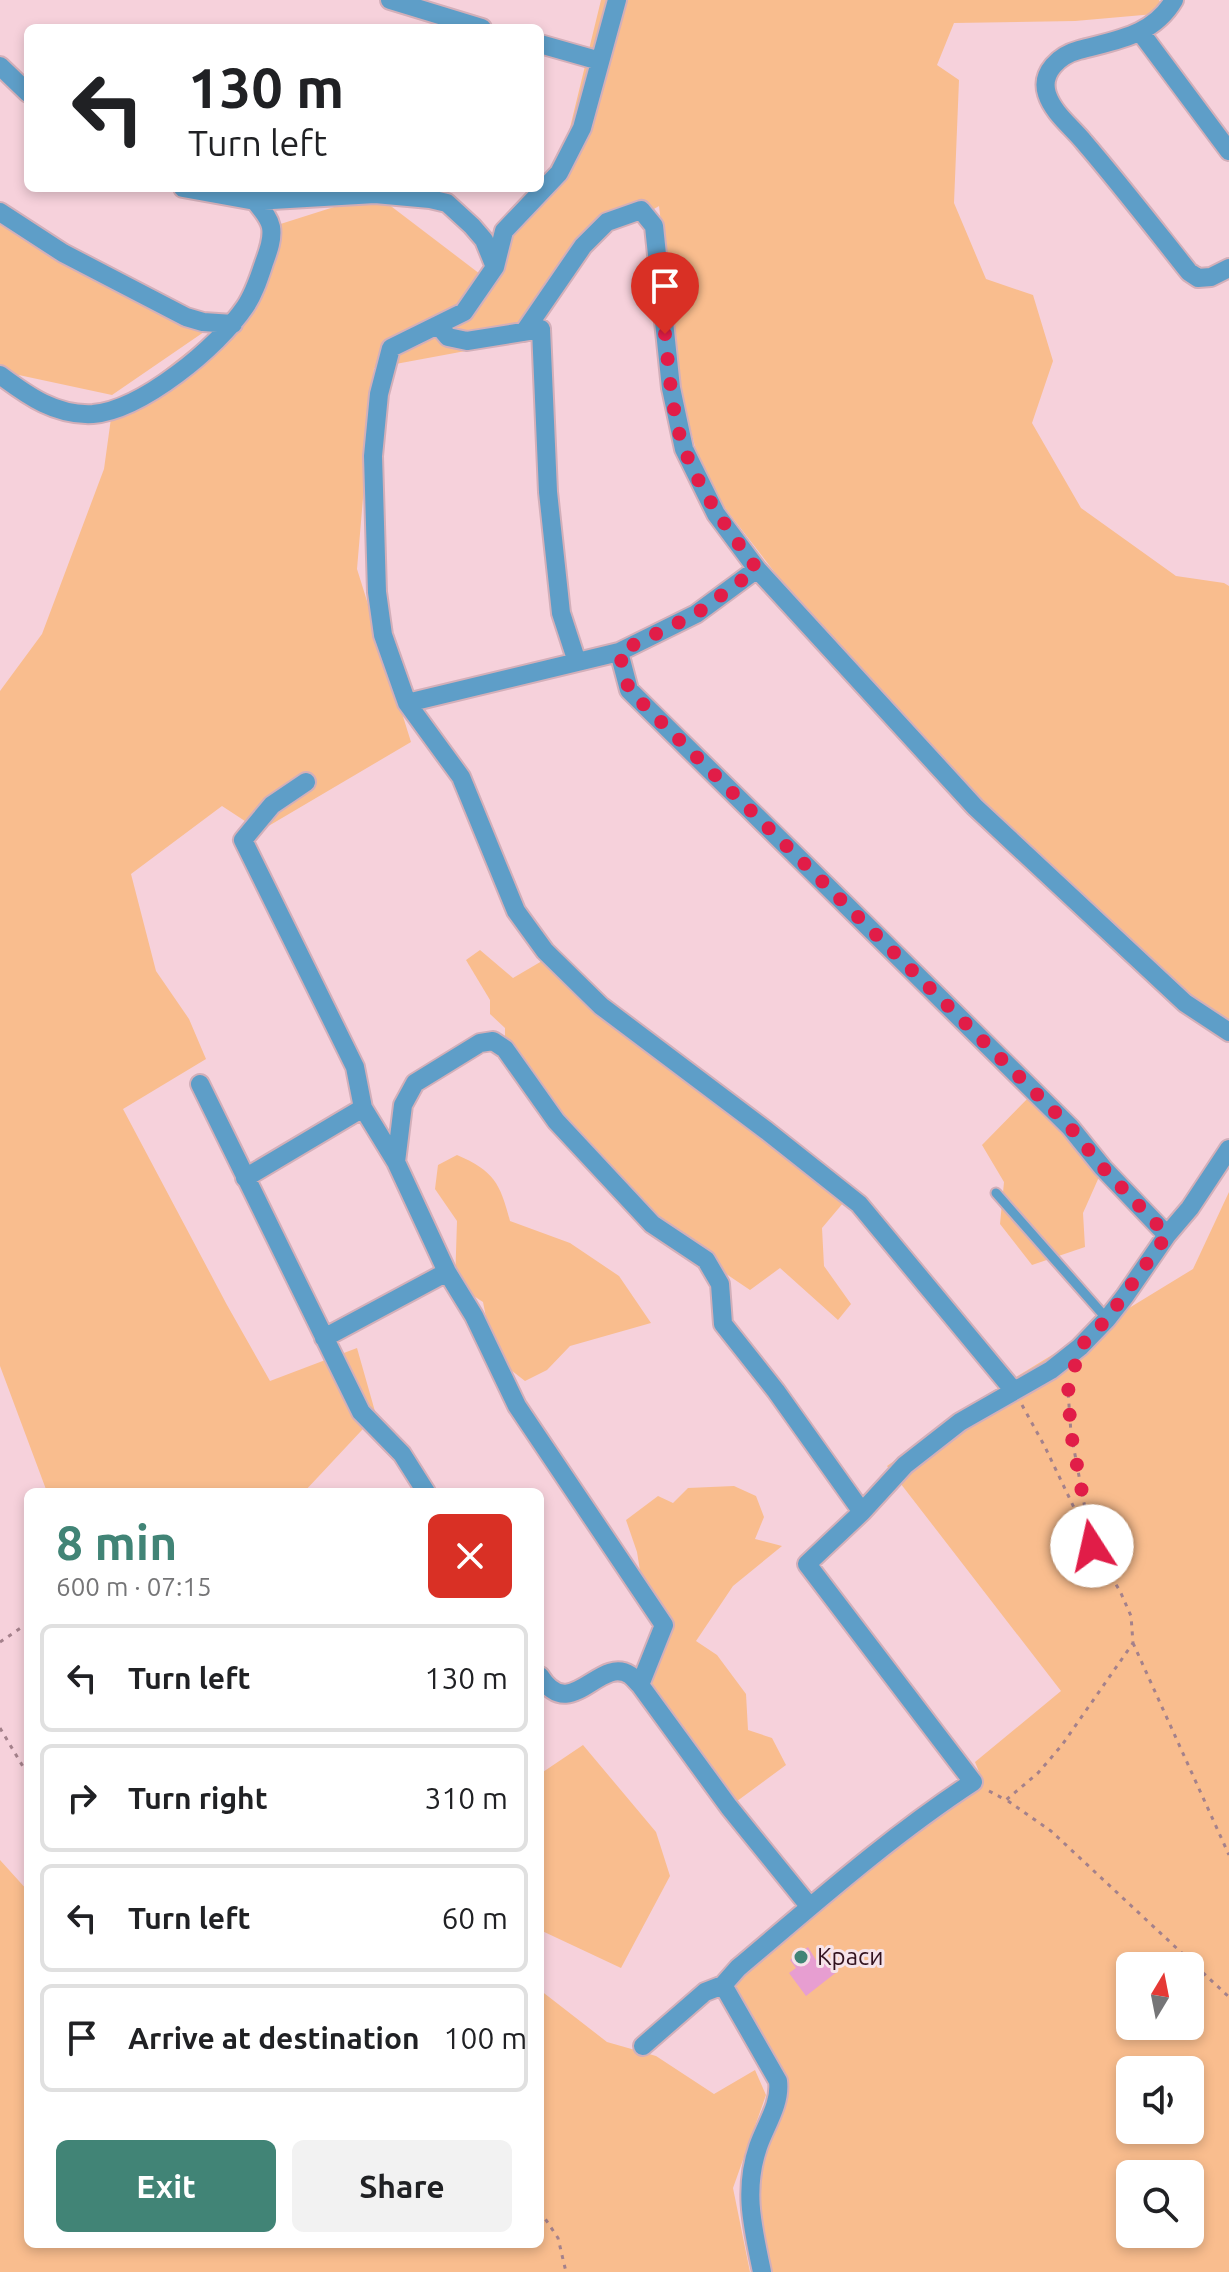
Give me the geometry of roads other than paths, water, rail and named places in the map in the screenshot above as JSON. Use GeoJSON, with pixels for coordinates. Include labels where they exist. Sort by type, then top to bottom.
{"type":"FeatureCollection","features":[{"type":"Feature","properties":{"kind":"street"},"geometry":{"type":"LineString","coordinates":[[390,0],[469,24]]}},
{"type":"Feature","properties":{"kind":"street"},"geometry":{"type":"LineString","coordinates":[[544,189],[559,173],[573,148],[590,101],[617,0]]}},
{"type":"Feature","properties":{"kind":"street"},"geometry":{"type":"LineString","coordinates":[[1174,0],[1166,13],[1141,33],[1075,51],[1060,59],[1048,72],[1045,83],[1047,93],[1053,107],[1189,272],[1198,278],[1211,277],[1229,268]]}},
{"type":"Feature","properties":{"kind":"street"},"geometry":{"type":"LineString","coordinates":[[1141,33],[1229,151]]}},
{"type":"Feature","properties":{"kind":"street"},"geometry":{"type":"LineString","coordinates":[[544,45],[600,61]]}},
{"type":"Feature","properties":{"kind":"street"},"geometry":{"type":"LineString","coordinates":[[0,66],[24,89]]}},
{"type":"Feature","properties":{"kind":"street"},"geometry":{"type":"LineString","coordinates":[[205,192],[255,201],[375,194],[447,203],[484,240],[495,267]]}},
{"type":"Feature","properties":{"kind":"street"},"geometry":{"type":"LineString","coordinates":[[541,192],[504,231],[495,267],[464,312],[391,348],[379,394],[373,456],[377,592],[383,635],[407,703],[461,777],[516,911],[545,951],[601,1006],[859,1204],[1014,1391]]}},
{"type":"Feature","properties":{"kind":"street"},"geometry":{"type":"LineString","coordinates":[[0,375],[25,393],[60,410],[77,414],[112,411],[170,379],[233,324],[256,287],[271,238],[271,227],[255,201]]}},
{"type":"Feature","properties":{"kind":"street"},"geometry":{"type":"LineString","coordinates":[[524,332],[583,246],[607,222],[641,210],[654,226],[671,388],[684,449],[716,514],[757,569],[975,807],[1185,1003],[1229,1032]]}},
{"type":"Feature","properties":{"kind":"street"},"geometry":{"type":"LineString","coordinates":[[0,212],[63,253],[186,317],[203,322],[233,324]]}},
{"type":"Feature","properties":{"kind":"street"},"geometry":{"type":"LineString","coordinates":[[438,325],[448,337],[467,341],[541,329],[551,522],[561,613],[577,662]]}},
{"type":"Feature","properties":{"kind":"street"},"geometry":{"type":"LineString","coordinates":[[407,703],[619,652],[696,614],[757,569]]}},
{"type":"Feature","properties":{"kind":"street"},"geometry":{"type":"LineString","coordinates":[[619,652],[629,690],[1070,1127],[1103,1168],[1167,1235]]}},
{"type":"Feature","properties":{"kind":"street"},"geometry":{"type":"LineString","coordinates":[[306,782],[272,805],[243,840],[355,1067],[363,1108],[396,1162],[447,1272],[474,1316],[517,1406],[664,1625],[640,1685]]}},
{"type":"Feature","properties":{"kind":"street"},"geometry":{"type":"LineString","coordinates":[[396,1162],[403,1105],[415,1083],[480,1043],[493,1041],[505,1049],[556,1121],[652,1224],[706,1260],[720,1284],[723,1324],[776,1391],[862,1512]]}},
{"type":"Feature","properties":{"kind":"street"},"geometry":{"type":"LineString","coordinates":[[200,1084],[361,1412],[402,1454],[423,1488]]}},
{"type":"Feature","properties":{"kind":"street"},"geometry":{"type":"LineString","coordinates":[[245,1178],[363,1108]]}},
{"type":"Feature","properties":{"kind":"street"},"geometry":{"type":"LineString","coordinates":[[643,2046],[705,1992],[723,1985],[738,1968],[845,1877],[973,1782],[807,1564],[862,1512],[905,1465],[960,1422],[1051,1370],[1080,1347],[1107,1319],[1190,1208],[1229,1149]]}},
{"type":"Feature","properties":{"kind":"street"},"geometry":{"type":"LineString","coordinates":[[324,1338],[447,1272]]}},
{"type":"Feature","properties":{"kind":"street"},"geometry":{"type":"LineString","coordinates":[[544,1682],[548,1689],[561,1695],[575,1692],[606,1675],[618,1672],[629,1674],[729,1807],[810,1907]]}},
{"type":"Feature","properties":{"kind":"street"},"geometry":{"type":"LineString","coordinates":[[723,1985],[778,2081],[780,2093],[757,2149],[749,2186],[752,2223],[762,2272]]}},
{"type":"Feature","properties":{"kind":"lane"},"geometry":{"type":"LineString","coordinates":[[996,1193],[1107,1319]]}},
{"type":"Feature","properties":{"kind":"place","name":"Краси"},"geometry":{"type":"Point","coordinates":[801,1957]}}]}
